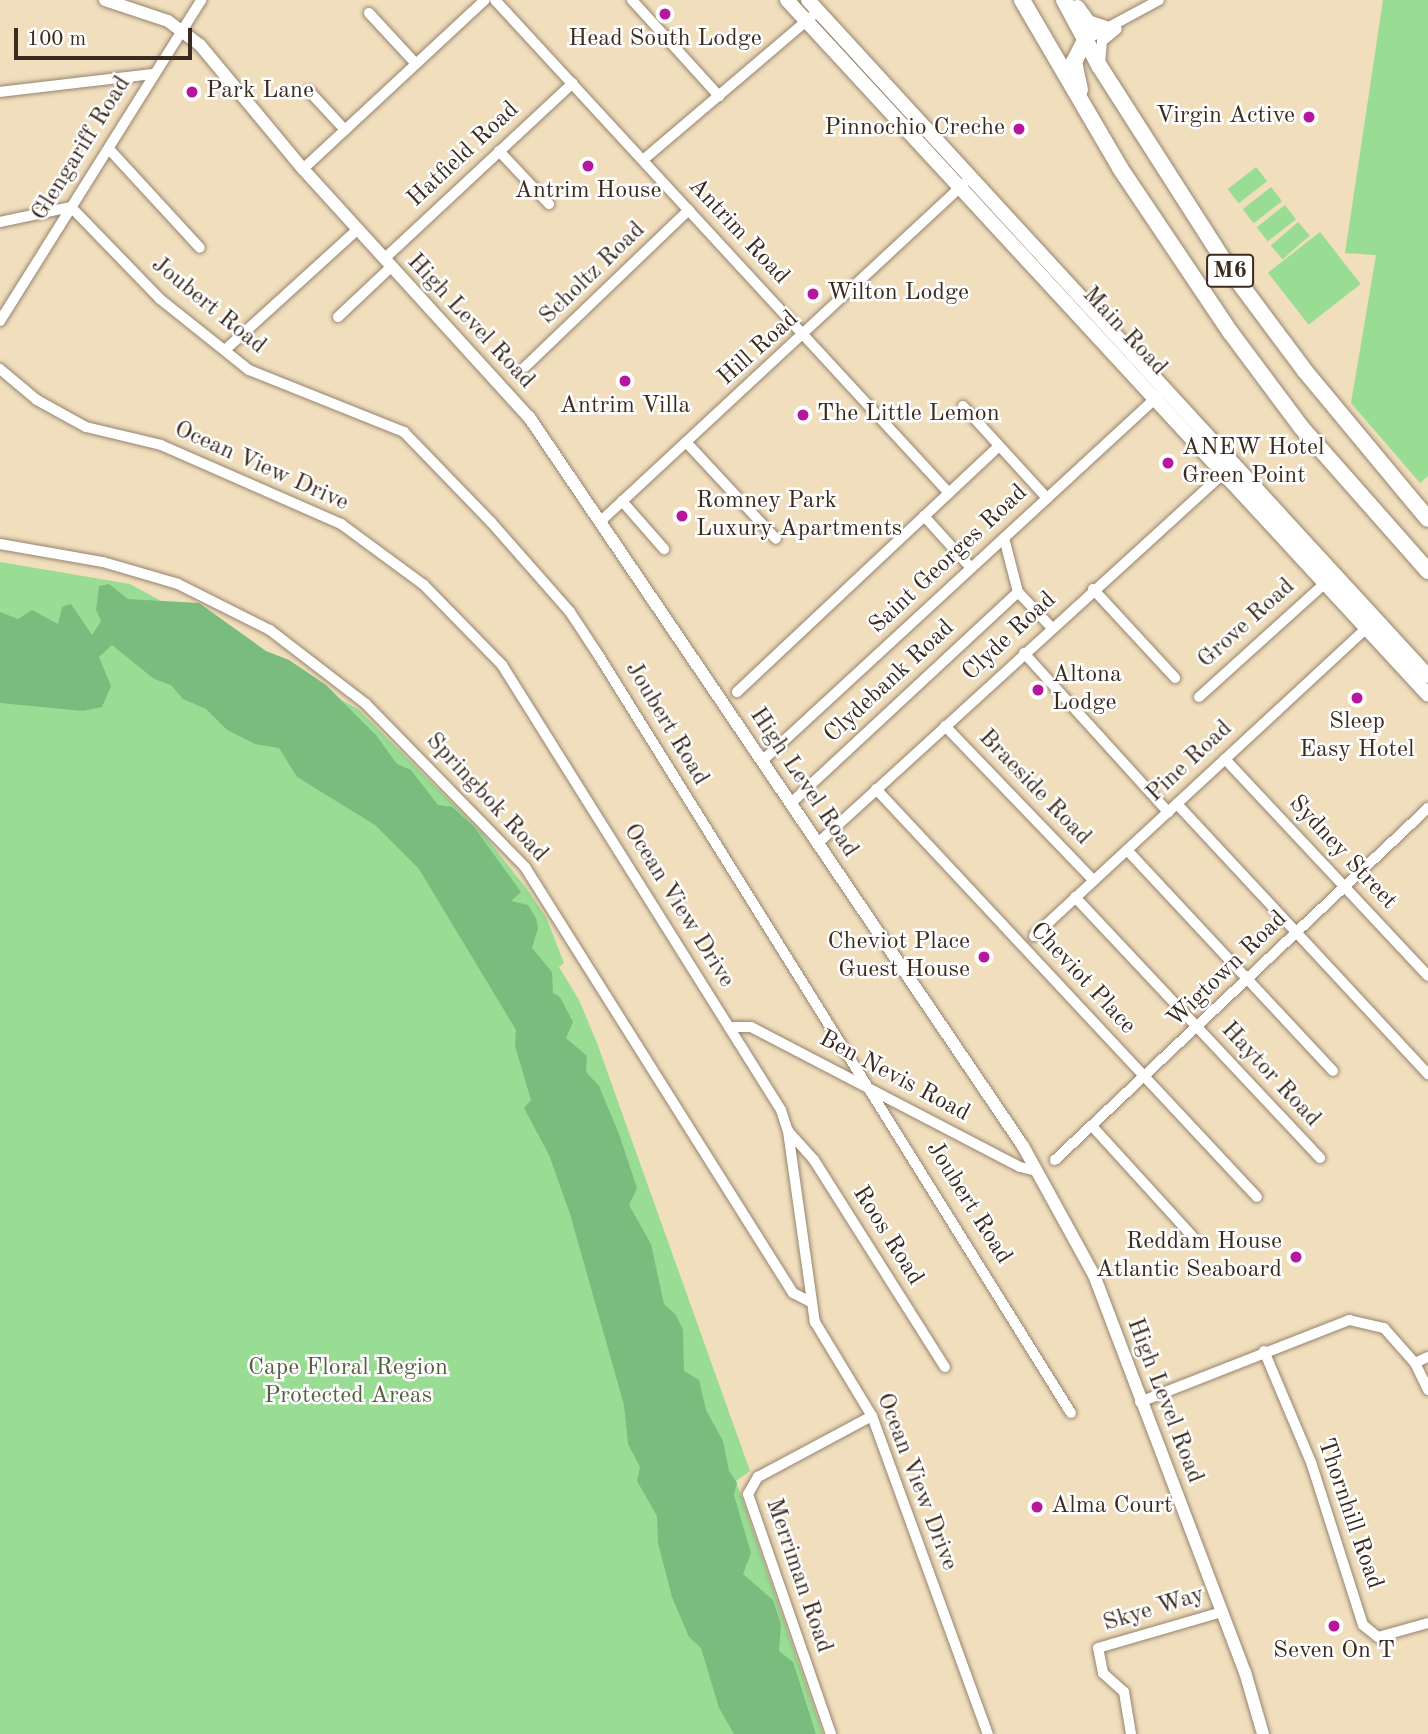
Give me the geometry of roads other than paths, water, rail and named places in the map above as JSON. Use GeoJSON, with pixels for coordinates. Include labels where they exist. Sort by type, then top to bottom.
{"type":"FeatureCollection","features":[{"type":"Feature","properties":{"kind":"main road","name":"Main Road"},"geometry":{"type":"LineString","coordinates":[[787,0],[960,188],[1159,394],[1371,624],[1428,695]]}},
{"type":"Feature","properties":{"kind":"main road","name":"M6"},"geometry":{"type":"LineString","coordinates":[[1022,0],[1155,223],[1301,426],[1428,572]]}},
{"type":"Feature","properties":{"kind":"main road","name":"M6"},"geometry":{"type":"LineString","coordinates":[[1064,0],[1100,67],[1262,315],[1428,519]]}},
{"type":"Feature","properties":{"kind":"main road"},"geometry":{"type":"LineString","coordinates":[[1072,0],[1086,21],[1105,29]]}},
{"type":"Feature","properties":{"kind":"main road","name":"Main Road"},"geometry":{"type":"LineString","coordinates":[[813,5],[971,177],[1159,394]]}},
{"type":"Feature","properties":{"kind":"main road"},"geometry":{"type":"LineString","coordinates":[[1085,40],[1076,52],[1076,82],[1155,223]]}},
{"type":"Feature","properties":{"kind":"main road","name":"Main Road"},"geometry":{"type":"LineString","coordinates":[[1228,469],[1325,583],[1428,676]]}},
{"type":"Feature","properties":{"kind":"street","name":"High Level Road"},"geometry":{"type":"LineString","coordinates":[[105,0],[182,29],[200,45],[303,169],[530,417],[602,520],[1038,1171],[1094,1275],[1222,1612],[1263,1734]]}},
{"type":"Feature","properties":{"kind":"street","name":"Glengariff Road"},"geometry":{"type":"LineString","coordinates":[[0,321],[201,0]]}},
{"type":"Feature","properties":{"kind":"street"},"geometry":{"type":"LineString","coordinates":[[303,169],[485,0]]}},
{"type":"Feature","properties":{"kind":"street","name":"Antrim Road"},"geometry":{"type":"LineString","coordinates":[[495,0],[949,493]]}},
{"type":"Feature","properties":{"kind":"street"},"geometry":{"type":"LineString","coordinates":[[632,0],[719,96]]}},
{"type":"Feature","properties":{"kind":"street"},"geometry":{"type":"LineString","coordinates":[[1085,40],[1159,0]]}},
{"type":"Feature","properties":{"kind":"street"},"geometry":{"type":"LineString","coordinates":[[643,160],[806,20],[813,5]]}},
{"type":"Feature","properties":{"kind":"street"},"geometry":{"type":"LineString","coordinates":[[369,13],[416,64]]}},
{"type":"Feature","properties":{"kind":"street"},"geometry":{"type":"LineString","coordinates":[[1100,67],[1102,41],[1129,17]]}},
{"type":"Feature","properties":{"kind":"street"},"geometry":{"type":"LineString","coordinates":[[0,92],[154,74]]}},
{"type":"Feature","properties":{"kind":"street","name":"Hatfield Road"},"geometry":{"type":"LineString","coordinates":[[338,317],[499,151],[573,83]]}},
{"type":"Feature","properties":{"kind":"street"},"geometry":{"type":"LineString","coordinates":[[309,91],[345,130]]}},
{"type":"Feature","properties":{"kind":"street"},"geometry":{"type":"LineString","coordinates":[[109,149],[200,248]]}},
{"type":"Feature","properties":{"kind":"street"},"geometry":{"type":"LineString","coordinates":[[499,151],[549,204]]}},
{"type":"Feature","properties":{"kind":"street","name":"Hill Road"},"geometry":{"type":"LineString","coordinates":[[602,520],[805,336],[971,177]]}},
{"type":"Feature","properties":{"kind":"street"},"geometry":{"type":"LineString","coordinates":[[0,222],[71,207]]}},
{"type":"Feature","properties":{"kind":"street","name":"Joubert Road"},"geometry":{"type":"LineString","coordinates":[[71,207],[160,299],[249,370],[413,439],[570,612],[1071,1413]]}},
{"type":"Feature","properties":{"kind":"street","name":"Scholtz Road"},"geometry":{"type":"LineString","coordinates":[[525,367],[689,210]]}},
{"type":"Feature","properties":{"kind":"street"},"geometry":{"type":"LineString","coordinates":[[225,350],[358,230]]}},
{"type":"Feature","properties":{"kind":"street","name":"Ocean View Drive"},"geometry":{"type":"LineString","coordinates":[[0,369],[37,400],[86,427],[161,445],[324,515],[424,585],[484,644],[512,679],[781,1110],[788,1131],[811,1302],[820,1333],[872,1416],[988,1734]]}},
{"type":"Feature","properties":{"kind":"street","name":"Saint Georges Road"},"geometry":{"type":"LineString","coordinates":[[762,761],[1159,394]]}},
{"type":"Feature","properties":{"kind":"street"},"geometry":{"type":"LineString","coordinates":[[963,406],[1047,498]]}},
{"type":"Feature","properties":{"kind":"street"},"geometry":{"type":"LineString","coordinates":[[686,443],[776,539]]}},
{"type":"Feature","properties":{"kind":"street"},"geometry":{"type":"LineString","coordinates":[[737,692],[999,446]]}},
{"type":"Feature","properties":{"kind":"street","name":"Clyde Road"},"geometry":{"type":"LineString","coordinates":[[818,843],[1051,627],[1228,469]]}},
{"type":"Feature","properties":{"kind":"street"},"geometry":{"type":"LineString","coordinates":[[622,501],[664,549]]}},
{"type":"Feature","properties":{"kind":"street"},"geometry":{"type":"LineString","coordinates":[[924,516],[971,568]]}},
{"type":"Feature","properties":{"kind":"street"},"geometry":{"type":"LineString","coordinates":[[1004,538],[1018,592],[1051,627]]}},
{"type":"Feature","properties":{"kind":"street","name":"Springbok Road"},"geometry":{"type":"LineString","coordinates":[[0,544],[103,562],[178,584],[271,630],[366,704],[524,867],[793,1293],[811,1302]]}},
{"type":"Feature","properties":{"kind":"street","name":"Grove Road"},"geometry":{"type":"LineString","coordinates":[[1199,697],[1325,583]]}},
{"type":"Feature","properties":{"kind":"street"},"geometry":{"type":"LineString","coordinates":[[1093,589],[1175,678]]}},
{"type":"Feature","properties":{"kind":"street","name":"Clydebank Road"},"geometry":{"type":"LineString","coordinates":[[791,803],[1018,592]]}},
{"type":"Feature","properties":{"kind":"street","name":"Pine Road"},"geometry":{"type":"LineString","coordinates":[[1034,936],[1371,624]]}},
{"type":"Feature","properties":{"kind":"street"},"geometry":{"type":"LineString","coordinates":[[1024,653],[1168,812]]}},
{"type":"Feature","properties":{"kind":"street","name":"Braeside Road"},"geometry":{"type":"LineString","coordinates":[[945,726],[1093,880]]}},
{"type":"Feature","properties":{"kind":"street","name":"Sydney Street"},"geometry":{"type":"LineString","coordinates":[[1225,758],[1428,976]]}},
{"type":"Feature","properties":{"kind":"street","name":"Cheviot Place"},"geometry":{"type":"LineString","coordinates":[[876,789],[1257,1197]]}},
{"type":"Feature","properties":{"kind":"street"},"geometry":{"type":"LineString","coordinates":[[1177,804],[1428,1074]]}},
{"type":"Feature","properties":{"kind":"street","name":"Wigtown Road"},"geometry":{"type":"LineString","coordinates":[[1055,1160],[1428,808]]}},
{"type":"Feature","properties":{"kind":"street"},"geometry":{"type":"LineString","coordinates":[[1127,850],[1333,1071]]}},
{"type":"Feature","properties":{"kind":"street","name":"Haytor Road"},"geometry":{"type":"LineString","coordinates":[[1075,898],[1320,1158]]}},
{"type":"Feature","properties":{"kind":"street","name":"Ben Nevis Road"},"geometry":{"type":"LineString","coordinates":[[729,1027],[751,1027],[1020,1167],[1038,1171]]}},
{"type":"Feature","properties":{"kind":"street"},"geometry":{"type":"LineString","coordinates":[[1092,1126],[1193,1237]]}},
{"type":"Feature","properties":{"kind":"street","name":"Roos Road"},"geometry":{"type":"LineString","coordinates":[[788,1131],[814,1160],[945,1367]]}},
{"type":"Feature","properties":{"kind":"street"},"geometry":{"type":"LineString","coordinates":[[1140,1402],[1338,1322],[1364,1320],[1384,1328],[1415,1363],[1428,1390]]}},
{"type":"Feature","properties":{"kind":"street","name":"Thornhill Road"},"geometry":{"type":"LineString","coordinates":[[1264,1351],[1311,1462],[1363,1625],[1378,1637],[1428,1623]]}},
{"type":"Feature","properties":{"kind":"street"},"geometry":{"type":"LineString","coordinates":[[1415,1363],[1428,1357]]}},
{"type":"Feature","properties":{"kind":"street","name":"Merriman Road"},"geometry":{"type":"LineString","coordinates":[[831,1734],[748,1494],[758,1477],[872,1416]]}},
{"type":"Feature","properties":{"kind":"street","name":"Skye Way"},"geometry":{"type":"LineString","coordinates":[[1131,1734],[1124,1692],[1103,1673],[1098,1648],[1222,1612]]}},
{"type":"Feature","properties":{"kind":"place","name":"Head South Lodge"},"geometry":{"type":"Point","coordinates":[665,14]}},
{"type":"Feature","properties":{"kind":"place","name":"Park Lane"},"geometry":{"type":"Point","coordinates":[192,92]}},
{"type":"Feature","properties":{"kind":"place","name":"Virgin Active"},"geometry":{"type":"Point","coordinates":[1309,117]}},
{"type":"Feature","properties":{"kind":"place","name":"Pinnochio Creche"},"geometry":{"type":"Point","coordinates":[1019,129]}},
{"type":"Feature","properties":{"kind":"place","name":"Antrim House"},"geometry":{"type":"Point","coordinates":[588,166]}},
{"type":"Feature","properties":{"kind":"place","name":"Wilton Lodge"},"geometry":{"type":"Point","coordinates":[813,294]}},
{"type":"Feature","properties":{"kind":"place","name":"Antrim Villa"},"geometry":{"type":"Point","coordinates":[625,381]}},
{"type":"Feature","properties":{"kind":"place","name":"The Little Lemon"},"geometry":{"type":"Point","coordinates":[803,415]}},
{"type":"Feature","properties":{"kind":"place","name":"ANEW Hotel Green Point"},"geometry":{"type":"Point","coordinates":[1168,463]}},
{"type":"Feature","properties":{"kind":"place","name":"Romney Park Luxury Apartments"},"geometry":{"type":"Point","coordinates":[682,516]}},
{"type":"Feature","properties":{"kind":"place","name":"Altona Lodge"},"geometry":{"type":"Point","coordinates":[1038,690]}},
{"type":"Feature","properties":{"kind":"place","name":"Sleep Easy Hotel"},"geometry":{"type":"Point","coordinates":[1357,698]}},
{"type":"Feature","properties":{"kind":"place","name":"Cheviot Place Guest House"},"geometry":{"type":"Point","coordinates":[984,957]}},
{"type":"Feature","properties":{"kind":"place","name":"Reddam House Atlantic Seaboard"},"geometry":{"type":"Point","coordinates":[1296,1257]}},
{"type":"Feature","properties":{"kind":"place","name":"Alma Court"},"geometry":{"type":"Point","coordinates":[1037,1507]}},
{"type":"Feature","properties":{"kind":"place","name":"Seven On T"},"geometry":{"type":"Point","coordinates":[1334,1626]}},
{"type":"Feature","properties":{"kind":"park label","name":"Cape Floral Region Protected Areas"},"geometry":{"type":"Point","coordinates":[348,1383]}}]}
